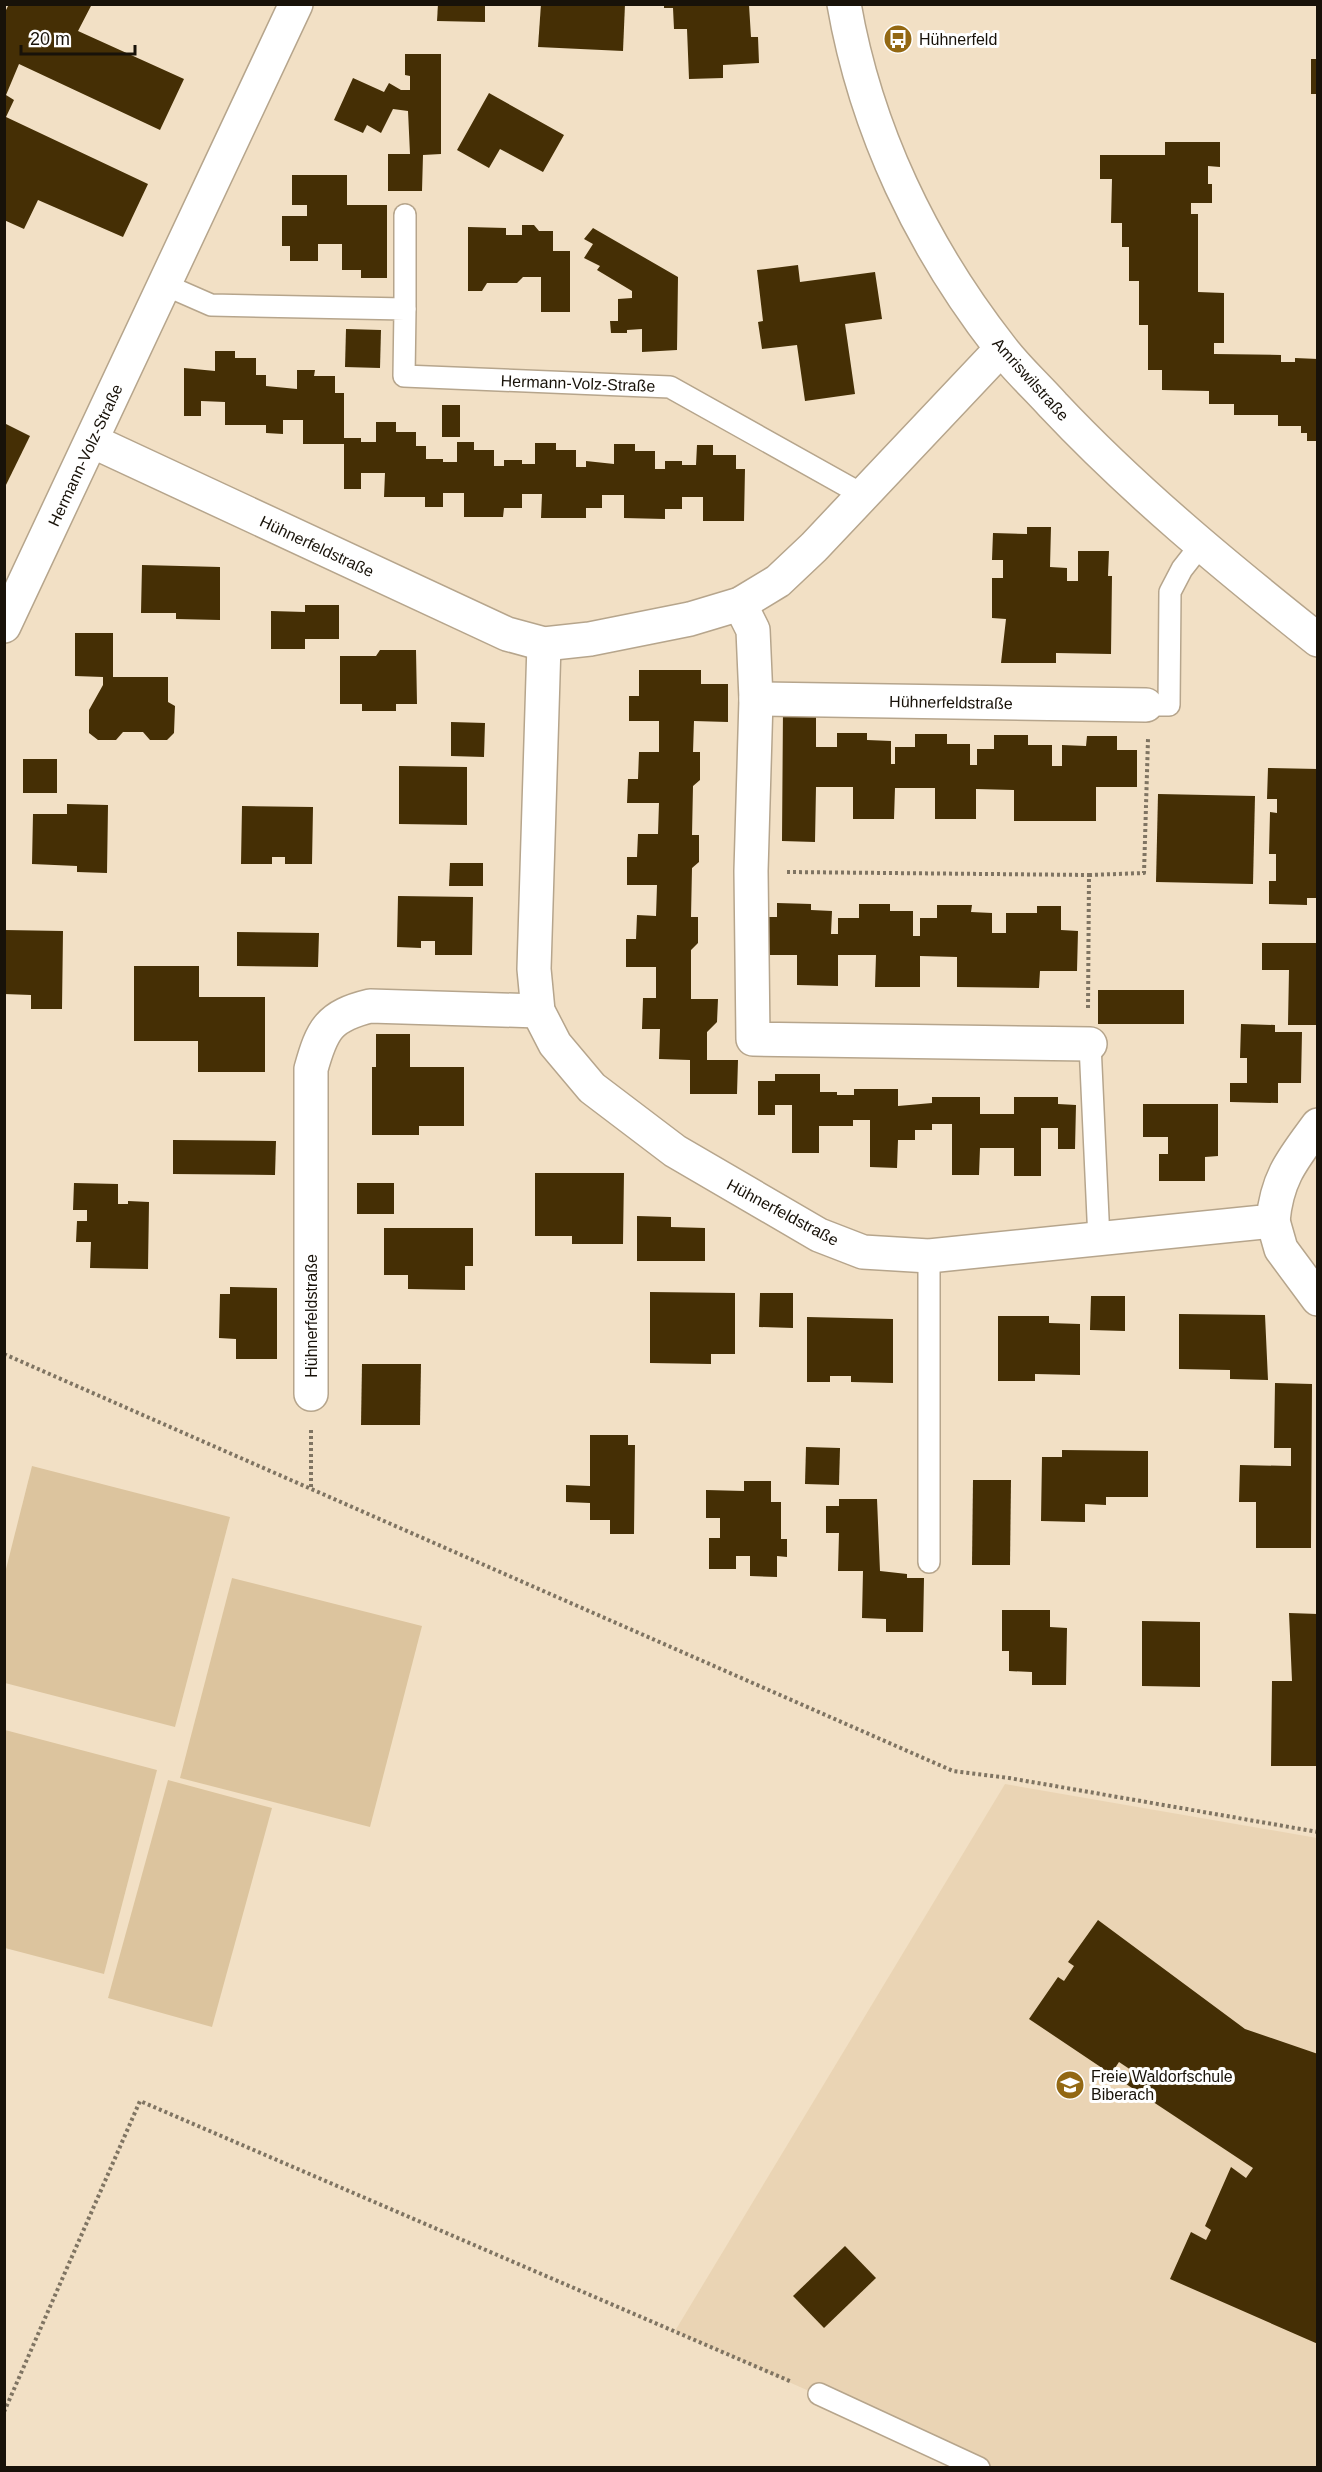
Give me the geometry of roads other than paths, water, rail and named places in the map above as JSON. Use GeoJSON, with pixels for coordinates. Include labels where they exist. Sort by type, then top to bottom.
{"type":"FeatureCollection","features":[{"type":"Feature","properties":{"kind":"street","name":"Hermann-Volz-Straße"},"geometry":{"type":"LineString","coordinates":[[4,626],[93,441],[163,284],[296,4]]}},
{"type":"Feature","properties":{"kind":"street","name":"Amriswilstraße"},"geometry":{"type":"LineString","coordinates":[[844,4],[853,57],[889,162],[934,252],[1001,349],[1093,447],[1200,546],[1317,640]]}},
{"type":"Feature","properties":{"kind":"street","name":"Hühnerfeldstraße"},"geometry":{"type":"LineString","coordinates":[[93,441],[507,634],[544,644],[590,639],[690,619],[740,604],[777,581],[863,495],[1001,349]]}},
{"type":"Feature","properties":{"kind":"street"},"geometry":{"type":"LineString","coordinates":[[740,604],[753,630],[756,699],[751,871],[753,1039],[1090,1044]]}},
{"type":"Feature","properties":{"kind":"street","name":"Hühnerfeldstraße"},"geometry":{"type":"LineString","coordinates":[[544,644],[534,969],[538,1011],[555,1044],[592,1088],[675,1151],[830,1239],[863,1252],[929,1256],[1273,1221]]}},
{"type":"Feature","properties":{"kind":"street","name":"Hühnerfeldstraße"},"geometry":{"type":"LineString","coordinates":[[756,699],[1146,705]]}},
{"type":"Feature","properties":{"kind":"street","name":"Hühnerfeldstraße"},"geometry":{"type":"LineString","coordinates":[[311,1394],[311,1069],[319,1039],[332,1022],[348,1011],[370,1006],[538,1011]]}},
{"type":"Feature","properties":{"kind":"street"},"geometry":{"type":"LineString","coordinates":[[1317,1125],[1291,1162],[1275,1194],[1273,1221],[1281,1249],[1317,1299]]}},
{"type":"Feature","properties":{"kind":"lane","name":"Hermann-Volz-Straße"},"geometry":{"type":"LineString","coordinates":[[405,215],[404,376],[670,387],[863,495]]}},
{"type":"Feature","properties":{"kind":"lane"},"geometry":{"type":"LineString","coordinates":[[163,284],[211,305],[405,309]]}},
{"type":"Feature","properties":{"kind":"lane"},"geometry":{"type":"LineString","coordinates":[[1146,705],[1169,705],[1170,592],[1182,569],[1200,546]]}},
{"type":"Feature","properties":{"kind":"lane"},"geometry":{"type":"LineString","coordinates":[[1090,1044],[1099,1240]]}},
{"type":"Feature","properties":{"kind":"lane"},"geometry":{"type":"LineString","coordinates":[[929,1256],[929,1562]]}},
{"type":"Feature","properties":{"kind":"lane"},"geometry":{"type":"LineString","coordinates":[[819,2394],[979,2468]]}},
{"type":"Feature","properties":{"kind":"place","name":"Hühnerfeld"},"geometry":{"type":"Point","coordinates":[898,39]}},
{"type":"Feature","properties":{"kind":"place","name":"Freie Waldorfschule Biberach"},"geometry":{"type":"Point","coordinates":[1070,2085]}}]}
